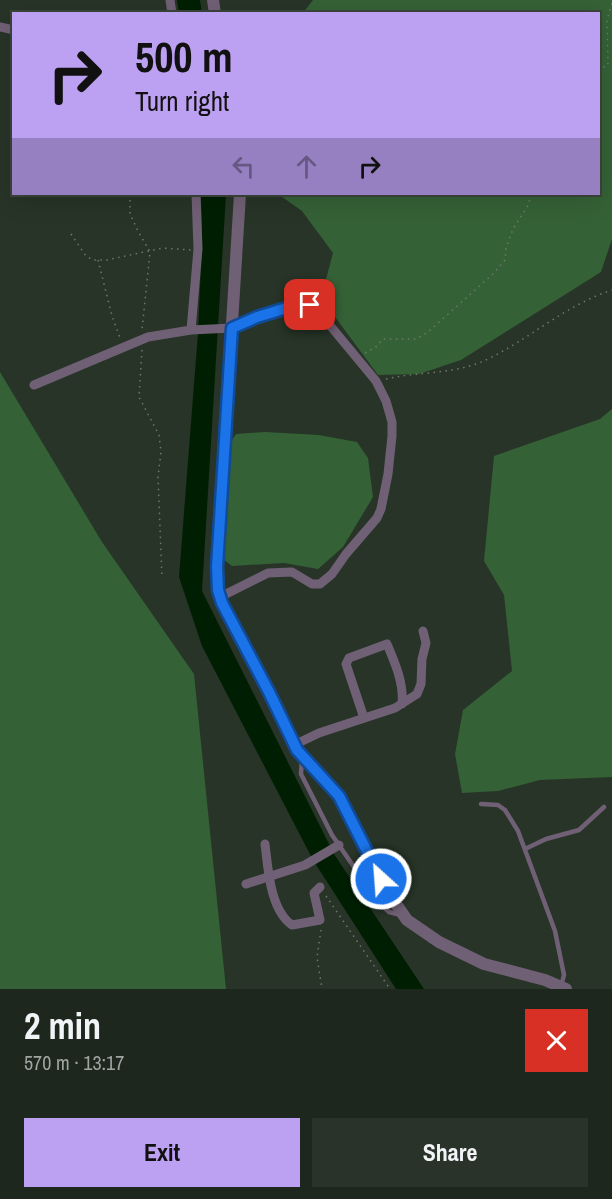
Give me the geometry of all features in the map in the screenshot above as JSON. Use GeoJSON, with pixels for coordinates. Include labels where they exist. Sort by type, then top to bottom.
{"type":"FeatureCollection","features":[{"type":"Feature","properties":{"kind":"street"},"geometry":{"type":"LineString","coordinates":[[193,329],[198,249],[196,195]]}},
{"type":"Feature","properties":{"kind":"street"},"geometry":{"type":"LineString","coordinates":[[240,195],[228,328],[217,567],[220,597],[298,750],[339,796],[387,891],[403,915],[426,935],[484,964],[546,980],[563,987]]}},
{"type":"Feature","properties":{"kind":"street"},"geometry":{"type":"LineString","coordinates":[[34,385],[158,335],[193,329],[228,328],[303,303],[318,311],[376,381],[386,400],[392,422],[392,436],[381,509],[377,518],[346,554],[333,574],[320,584],[312,584],[292,572],[268,573],[220,597]]}},
{"type":"Feature","properties":{"kind":"street"},"geometry":{"type":"LineString","coordinates":[[298,750],[319,733],[402,704],[417,694],[421,684],[422,659],[426,643],[423,632]]}},
{"type":"Feature","properties":{"kind":"street"},"geometry":{"type":"LineString","coordinates":[[364,718],[346,664],[349,658],[387,644],[396,663],[401,684],[402,704]]}},
{"type":"Feature","properties":{"kind":"street"},"geometry":{"type":"LineString","coordinates":[[265,843],[271,888],[286,921],[292,924],[320,920],[314,893],[321,887]]}},
{"type":"Feature","properties":{"kind":"street"},"geometry":{"type":"LineString","coordinates":[[246,884],[308,862],[336,847]]}},
{"type":"Feature","properties":{"kind":"lane"},"geometry":{"type":"LineString","coordinates":[[298,750],[301,774],[336,847],[378,902],[389,912],[403,915]]}},
{"type":"Feature","properties":{"kind":"lane"},"geometry":{"type":"LineString","coordinates":[[481,804],[498,805],[505,810],[518,831],[555,932],[564,975],[563,987]]}},
{"type":"Feature","properties":{"kind":"lane"},"geometry":{"type":"LineString","coordinates":[[525,849],[546,839],[579,830],[604,807]]}},
{"type":"Feature","properties":{"kind":"path"},"geometry":{"type":"LineString","coordinates":[[600,69],[608,65],[607,20],[612,3]]}},
{"type":"Feature","properties":{"kind":"path"},"geometry":{"type":"LineString","coordinates":[[130,195],[130,214],[150,252],[141,340],[139,397],[159,435],[162,578]]}},
{"type":"Feature","properties":{"kind":"path"},"geometry":{"type":"LineString","coordinates":[[356,357],[375,348],[383,339],[416,339],[428,332],[494,273],[505,260],[506,248],[513,229],[529,204],[530,195]]}},
{"type":"Feature","properties":{"kind":"path"},"geometry":{"type":"LineString","coordinates":[[71,234],[86,256],[98,260],[163,248],[198,249]]}},
{"type":"Feature","properties":{"kind":"path"},"geometry":{"type":"LineString","coordinates":[[98,260],[112,316],[123,348]]}},
{"type":"Feature","properties":{"kind":"path"},"geometry":{"type":"LineString","coordinates":[[376,381],[456,370],[490,358],[561,314],[594,296],[612,290]]}},
{"type":"Feature","properties":{"kind":"path"},"geometry":{"type":"LineString","coordinates":[[321,887],[341,921],[390,989]]}},
{"type":"Feature","properties":{"kind":"path"},"geometry":{"type":"LineString","coordinates":[[320,920],[321,931],[317,957],[322,989]]}},
{"type":"Feature","properties":{"kind":"shaded area"},"geometry":{"type":"Polygon","coordinates":[[[177,0],[200,0],[202,12],[179,12],[177,0]]]}},
{"type":"Feature","properties":{"kind":"shaded area"},"geometry":{"type":"Polygon","coordinates":[[[313,0],[612,0],[612,239],[601,272],[461,360],[419,374],[378,375],[321,298],[333,253],[302,211],[279,195],[600,195],[600,12],[304,12],[313,0]]]}},
{"type":"Feature","properties":{"kind":"shaded area"},"geometry":{"type":"Polygon","coordinates":[[[201,195],[226,195],[202,591],[334,854],[424,989],[396,989],[313,860],[202,646],[179,577],[198,333],[202,243],[201,195]]]}},
{"type":"Feature","properties":{"kind":"shaded area"},"geometry":{"type":"Polygon","coordinates":[[[0,372],[102,542],[194,674],[226,989],[0,989],[0,372]]]}},
{"type":"Feature","properties":{"kind":"shaded area"},"geometry":{"type":"Polygon","coordinates":[[[612,409],[612,777],[540,780],[498,791],[462,793],[455,754],[463,710],[512,671],[504,595],[484,561],[494,456],[600,419],[612,409]]]}},
{"type":"Feature","properties":{"kind":"shaded area"},"geometry":{"type":"Polygon","coordinates":[[[265,432],[319,435],[357,442],[368,458],[373,497],[343,547],[318,569],[284,563],[232,566],[223,559],[232,440],[236,434],[265,432]]]}},
{"type":"Feature","properties":{"kind":"route"},"geometry":{"type":"LineString","coordinates":[[310,305],[303,303],[257,317],[232,328],[217,567],[218,590],[222,603],[297,750],[339,796],[381,879]]}}]}
